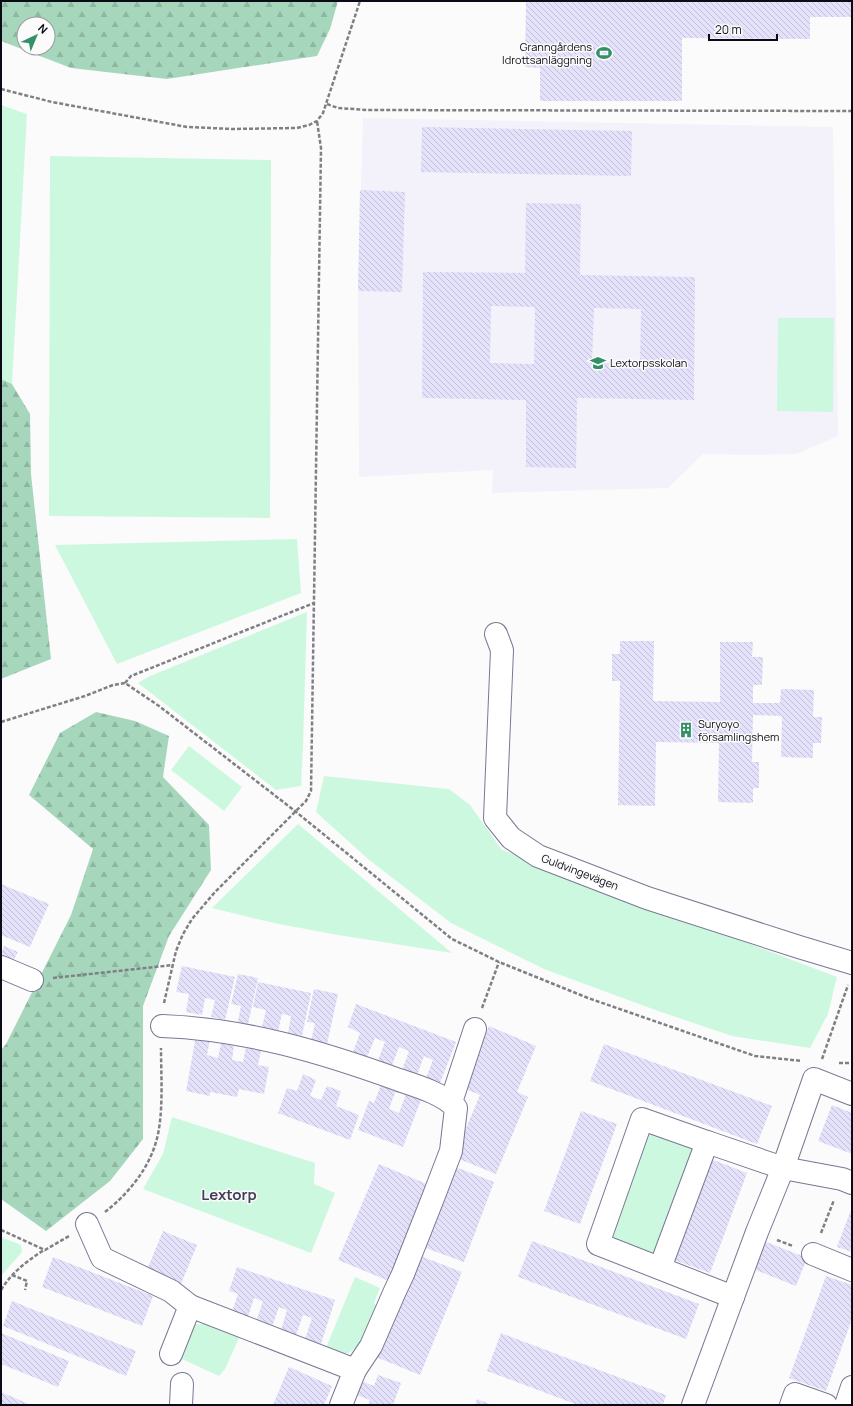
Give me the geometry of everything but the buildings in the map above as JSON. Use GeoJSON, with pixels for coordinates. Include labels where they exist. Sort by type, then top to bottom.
{"type":"FeatureCollection","features":[{"type":"Feature","properties":{"kind":"street","name":"Guldvingevägen"},"geometry":{"type":"LineString","coordinates":[[496,634],[502,650],[495,818],[511,838],[538,856],[647,898],[799,947],[850,973]]}},
{"type":"Feature","properties":{"kind":"street"},"geometry":{"type":"LineString","coordinates":[[1,967],[32,980]]}},
{"type":"Feature","properties":{"kind":"street"},"geometry":{"type":"LineString","coordinates":[[162,1026],[242,1034],[307,1049],[414,1085],[451,1102],[456,1108],[456,1117],[450,1151],[404,1274],[371,1346],[355,1370],[341,1405]]}},
{"type":"Feature","properties":{"kind":"street"},"geometry":{"type":"LineString","coordinates":[[451,1102],[475,1029]]}},
{"type":"Feature","properties":{"kind":"street"},"geometry":{"type":"LineString","coordinates":[[693,1405],[757,1232],[783,1168],[814,1067],[852,1094]]}},
{"type":"Feature","properties":{"kind":"street"},"geometry":{"type":"LineString","coordinates":[[733,1297],[598,1244],[642,1119],[783,1168],[847,1181]]}},
{"type":"Feature","properties":{"kind":"street"},"geometry":{"type":"LineString","coordinates":[[660,1268],[706,1142]]}},
{"type":"Feature","properties":{"kind":"street"},"geometry":{"type":"LineString","coordinates":[[87,1224],[102,1258],[171,1291],[190,1306],[355,1370]]}},
{"type":"Feature","properties":{"kind":"street"},"geometry":{"type":"LineString","coordinates":[[813,1254],[852,1270]]}},
{"type":"Feature","properties":{"kind":"street"},"geometry":{"type":"LineString","coordinates":[[171,1354],[190,1306]]}},
{"type":"Feature","properties":{"kind":"street"},"geometry":{"type":"LineString","coordinates":[[181,1405],[182,1384]]}},
{"type":"Feature","properties":{"kind":"street"},"geometry":{"type":"LineString","coordinates":[[846,1405],[852,1387]]}},
{"type":"Feature","properties":{"kind":"street"},"geometry":{"type":"LineString","coordinates":[[791,1405],[795,1394],[826,1405]]}},
{"type":"Feature","properties":{"kind":"path"},"geometry":{"type":"LineString","coordinates":[[1,89],[52,102],[188,127],[233,130],[297,128],[317,121],[324,113],[360,1]]}},
{"type":"Feature","properties":{"kind":"path"},"geometry":{"type":"LineString","coordinates":[[327,104],[338,108],[367,110],[852,111]]}},
{"type":"Feature","properties":{"kind":"path"},"geometry":{"type":"LineString","coordinates":[[1,1290],[12,1275],[30,1259],[106,1211],[139,1178],[149,1160],[156,1142],[160,1116],[162,1026],[165,996],[176,951],[183,934],[192,919],[215,892],[306,801],[311,791],[321,148],[317,121]]}},
{"type":"Feature","properties":{"kind":"path"},"geometry":{"type":"LineString","coordinates":[[1,722],[85,696],[113,685],[125,683],[131,676],[314,602]]}},
{"type":"Feature","properties":{"kind":"path"},"geometry":{"type":"LineString","coordinates":[[125,683],[159,706],[295,811],[452,939],[499,962],[588,998],[755,1056],[814,1067],[850,973]]}},
{"type":"Feature","properties":{"kind":"path"},"geometry":{"type":"LineString","coordinates":[[475,1029],[499,962]]}},
{"type":"Feature","properties":{"kind":"path"},"geometry":{"type":"LineString","coordinates":[[32,980],[173,965]]}},
{"type":"Feature","properties":{"kind":"path"},"geometry":{"type":"LineString","coordinates":[[836,1063],[852,1063]]}},
{"type":"Feature","properties":{"kind":"path"},"geometry":{"type":"LineString","coordinates":[[757,1232],[813,1254],[847,1181]]}},
{"type":"Feature","properties":{"kind":"path"},"geometry":{"type":"LineString","coordinates":[[1,1230],[45,1250]]}},
{"type":"Feature","properties":{"kind":"path"},"geometry":{"type":"LineString","coordinates":[[12,1275],[26,1281],[25,1290]]}},
{"type":"Feature","properties":{"kind":"shaded area","name":"Lextorpsskolan"},"geometry":{"type":"Polygon","coordinates":[[[363,118],[833,127],[838,436],[796,454],[703,454],[668,488],[492,493],[493,470],[359,477],[358,291],[363,118]]]}},
{"type":"Feature","properties":{"kind":"green space"},"geometry":{"type":"Polygon","coordinates":[[[1,1],[338,1],[330,29],[317,56],[167,79],[71,68],[40,56],[56,56],[56,16],[16,16],[16,47],[1,41],[1,1]]]}},
{"type":"Feature","properties":{"kind":"green space"},"geometry":{"type":"Polygon","coordinates":[[[1,105],[27,114],[12,384],[1,379],[1,105]]]}},
{"type":"Feature","properties":{"kind":"green space"},"geometry":{"type":"Polygon","coordinates":[[[50,156],[271,160],[270,518],[49,516],[50,156]]]}},
{"type":"Feature","properties":{"kind":"green space"},"geometry":{"type":"Polygon","coordinates":[[[778,318],[834,318],[833,412],[777,411],[778,318]]]}},
{"type":"Feature","properties":{"kind":"green space"},"geometry":{"type":"Polygon","coordinates":[[[1,379],[12,384],[30,414],[31,474],[51,659],[1,679],[1,379]]]}},
{"type":"Feature","properties":{"kind":"green space"},"geometry":{"type":"Polygon","coordinates":[[[297,539],[301,593],[117,664],[55,545],[297,539]]]}},
{"type":"Feature","properties":{"kind":"green space"},"geometry":{"type":"Polygon","coordinates":[[[307,612],[301,786],[276,790],[138,683],[150,676],[307,612]]]}},
{"type":"Feature","properties":{"kind":"green space"},"geometry":{"type":"Polygon","coordinates":[[[96,712],[135,721],[169,736],[163,777],[209,825],[211,870],[169,936],[143,1006],[143,1139],[110,1181],[46,1231],[1,1199],[1,1050],[6,1044],[71,915],[93,849],[29,795],[60,733],[96,712]]]}},
{"type":"Feature","properties":{"kind":"green space"},"geometry":{"type":"Polygon","coordinates":[[[189,746],[242,787],[224,811],[171,770],[189,746]]]}},
{"type":"Feature","properties":{"kind":"green space"},"geometry":{"type":"Polygon","coordinates":[[[324,776],[449,789],[470,805],[502,850],[837,977],[828,1014],[810,1048],[732,1036],[661,1012],[544,969],[451,923],[368,859],[316,812],[324,776]]]}},
{"type":"Feature","properties":{"kind":"green space"},"geometry":{"type":"Polygon","coordinates":[[[298,824],[452,953],[274,923],[212,908],[298,824]]]}},
{"type":"Feature","properties":{"kind":"green space"},"geometry":{"type":"Polygon","coordinates":[[[172,1117],[315,1163],[314,1184],[335,1193],[311,1253],[143,1189],[163,1154],[172,1117]]]}},
{"type":"Feature","properties":{"kind":"green space"},"geometry":{"type":"Polygon","coordinates":[[[643,1131],[699,1151],[660,1259],[606,1238],[643,1131]]]}},
{"type":"Feature","properties":{"kind":"green space"},"geometry":{"type":"Polygon","coordinates":[[[1,1237],[21,1245],[22,1252],[1,1276],[1,1237]]]}},
{"type":"Feature","properties":{"kind":"green space"},"geometry":{"type":"Polygon","coordinates":[[[355,1277],[380,1288],[374,1303],[376,1305],[371,1319],[359,1344],[354,1350],[347,1353],[338,1354],[326,1348],[355,1277]]]}},
{"type":"Feature","properties":{"kind":"green space"},"geometry":{"type":"Polygon","coordinates":[[[207,1323],[238,1333],[239,1338],[225,1369],[219,1376],[182,1359],[181,1352],[193,1325],[207,1323]]]}},
{"type":"Feature","properties":{"kind":"place","name":"Granngårdens Idrottsanläggning"},"geometry":{"type":"Point","coordinates":[604,53]}},
{"type":"Feature","properties":{"kind":"place","name":"Lextorpsskolan"},"geometry":{"type":"Point","coordinates":[598,363]}},
{"type":"Feature","properties":{"kind":"place","name":"Suryoyo församlingshem"},"geometry":{"type":"Point","coordinates":[686,730]}},
{"type":"Feature","properties":{"kind":"district","name":"Lextorp"},"geometry":{"type":"Point","coordinates":[229,1195]}}]}
